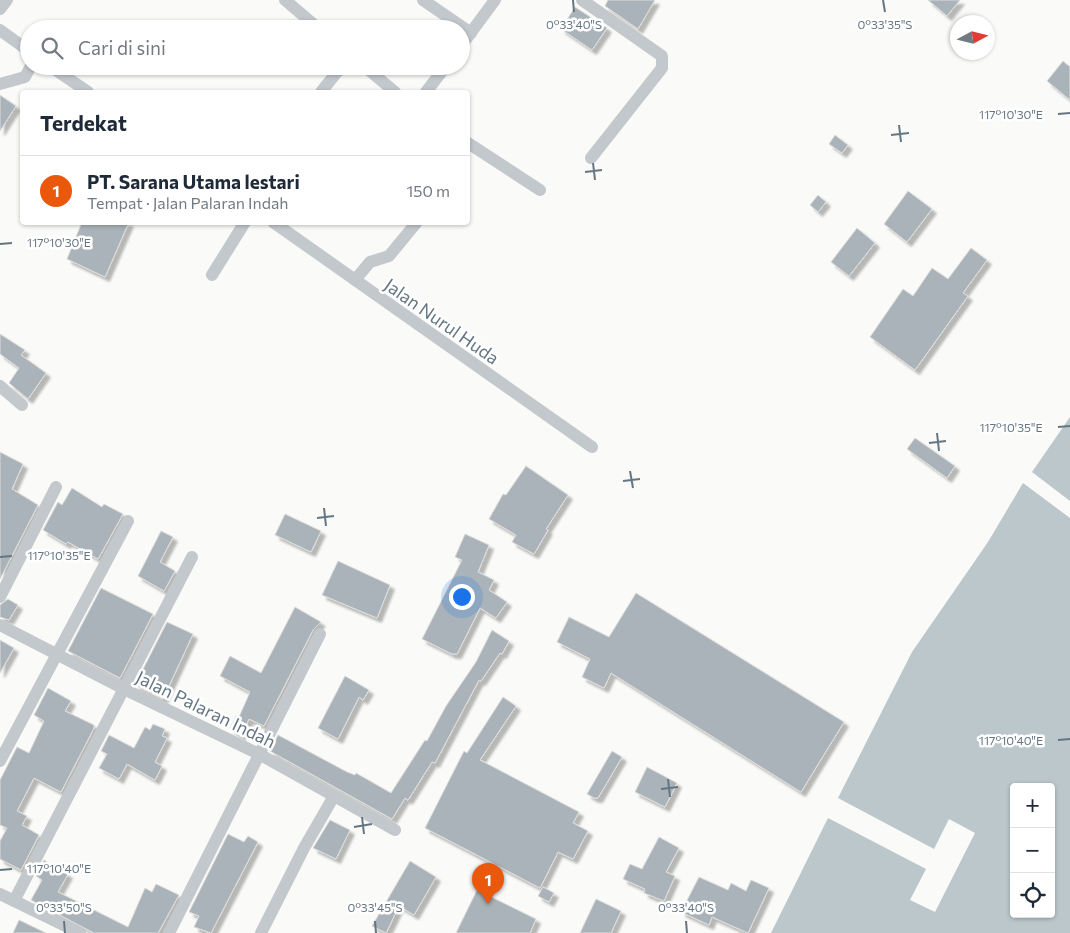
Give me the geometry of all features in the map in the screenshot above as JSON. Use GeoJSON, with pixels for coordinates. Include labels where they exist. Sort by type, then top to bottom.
{"type":"FeatureCollection","features":[{"type":"Feature","properties":{"kind":"street"},"geometry":{"type":"LineString","coordinates":[[284,0],[308,20]]}},
{"type":"Feature","properties":{"kind":"street"},"geometry":{"type":"LineString","coordinates":[[423,0],[452,20]]}},
{"type":"Feature","properties":{"kind":"street"},"geometry":{"type":"LineString","coordinates":[[471,33],[495,0]]}},
{"type":"Feature","properties":{"kind":"street"},"geometry":{"type":"LineString","coordinates":[[582,0],[662,56],[664,63],[591,158]]}},
{"type":"Feature","properties":{"kind":"street"},"geometry":{"type":"LineString","coordinates":[[0,30],[20,44]]}},
{"type":"Feature","properties":{"kind":"street"},"geometry":{"type":"LineString","coordinates":[[0,84],[25,77],[26,75]]}},
{"type":"Feature","properties":{"kind":"street"},"geometry":{"type":"LineString","coordinates":[[63,75],[85,90]]}},
{"type":"Feature","properties":{"kind":"street"},"geometry":{"type":"LineString","coordinates":[[323,90],[335,75]]}},
{"type":"Feature","properties":{"kind":"street"},"geometry":{"type":"LineString","coordinates":[[375,75],[393,90]]}},
{"type":"Feature","properties":{"kind":"street"},"geometry":{"type":"LineString","coordinates":[[428,90],[439,75]]}},
{"type":"Feature","properties":{"kind":"street"},"geometry":{"type":"LineString","coordinates":[[470,144],[540,190]]}},
{"type":"Feature","properties":{"kind":"street"},"geometry":{"type":"LineString","coordinates":[[212,275],[243,225]]}},
{"type":"Feature","properties":{"kind":"street","name":"Jalan Nurul Huda"},"geometry":{"type":"LineString","coordinates":[[277,225],[592,447]]}},
{"type":"Feature","properties":{"kind":"street"},"geometry":{"type":"LineString","coordinates":[[354,280],[370,262],[389,256],[415,225]]}},
{"type":"Feature","properties":{"kind":"street"},"geometry":{"type":"LineString","coordinates":[[0,386],[22,404]]}},
{"type":"Feature","properties":{"kind":"street"},"geometry":{"type":"LineString","coordinates":[[0,597],[56,487]]}},
{"type":"Feature","properties":{"kind":"street"},"geometry":{"type":"LineString","coordinates":[[0,761],[128,521]]}},
{"type":"Feature","properties":{"kind":"street"},"geometry":{"type":"LineString","coordinates":[[14,901],[192,557]]}},
{"type":"Feature","properties":{"kind":"street","name":"Jalan Palaran Indah"},"geometry":{"type":"LineString","coordinates":[[0,625],[57,652],[124,689],[259,754],[394,830]]}},
{"type":"Feature","properties":{"kind":"street"},"geometry":{"type":"LineString","coordinates":[[170,933],[320,634]]}},
{"type":"Feature","properties":{"kind":"street"},"geometry":{"type":"LineString","coordinates":[[261,933],[304,848],[334,796]]}},
{"type":"Feature","properties":{"kind":"street"},"geometry":{"type":"LineString","coordinates":[[0,894],[54,927],[80,933]]}},
{"type":"Feature","properties":{"kind":"shaded area"},"geometry":{"type":"Polygon","coordinates":[[[1070,417],[1070,501],[1032,472],[1070,417]]]}},
{"type":"Feature","properties":{"kind":"shaded area"},"geometry":{"type":"Polygon","coordinates":[[[1023,483],[1070,518],[1070,933],[771,933],[828,818],[926,869],[910,900],[935,912],[975,833],[949,819],[934,849],[838,798],[912,652],[988,542],[1023,483]]]}},
{"type":"Feature","properties":{"kind":"building"},"geometry":{"type":"Polygon","coordinates":[[[608,0],[655,0],[638,29],[605,6],[608,0]]]}},
{"type":"Feature","properties":{"kind":"building"},"geometry":{"type":"Polygon","coordinates":[[[928,0],[960,0],[947,16],[928,0]]]}},
{"type":"Feature","properties":{"kind":"building"},"geometry":{"type":"Polygon","coordinates":[[[575,7],[607,28],[592,50],[561,29],[575,7]]]}},
{"type":"Feature","properties":{"kind":"building"},"geometry":{"type":"Polygon","coordinates":[[[1063,61],[1070,67],[1070,100],[1047,81],[1063,61]]]}},
{"type":"Feature","properties":{"kind":"building"},"geometry":{"type":"Polygon","coordinates":[[[0,95],[16,106],[0,131],[0,95]]]}},
{"type":"Feature","properties":{"kind":"building"},"geometry":{"type":"Polygon","coordinates":[[[835,135],[848,145],[842,153],[829,144],[835,135]]]}},
{"type":"Feature","properties":{"kind":"building"},"geometry":{"type":"Polygon","coordinates":[[[908,191],[932,209],[907,242],[884,224],[908,191]]]}},
{"type":"Feature","properties":{"kind":"building"},"geometry":{"type":"Polygon","coordinates":[[[818,195],[826,202],[818,212],[810,205],[818,195]]]}},
{"type":"Feature","properties":{"kind":"building"},"geometry":{"type":"Polygon","coordinates":[[[81,225],[128,225],[105,277],[67,259],[81,225]]]}},
{"type":"Feature","properties":{"kind":"building"},"geometry":{"type":"Polygon","coordinates":[[[857,228],[875,243],[849,276],[831,262],[857,228]]]}},
{"type":"Feature","properties":{"kind":"building"},"geometry":{"type":"Polygon","coordinates":[[[971,248],[987,260],[963,293],[968,296],[915,370],[870,337],[903,289],[913,296],[932,268],[948,279],[971,248]]]}},
{"type":"Feature","properties":{"kind":"building"},"geometry":{"type":"Polygon","coordinates":[[[0,334],[25,350],[21,355],[46,373],[28,399],[9,383],[19,368],[0,354],[0,334]]]}},
{"type":"Feature","properties":{"kind":"building"},"geometry":{"type":"Polygon","coordinates":[[[915,438],[955,466],[947,478],[907,449],[915,438]]]}},
{"type":"Feature","properties":{"kind":"building"},"geometry":{"type":"Polygon","coordinates":[[[0,452],[23,464],[12,489],[38,505],[0,579],[0,452]]]}},
{"type":"Feature","properties":{"kind":"building"},"geometry":{"type":"Polygon","coordinates":[[[526,466],[568,495],[546,529],[548,530],[534,554],[512,542],[516,535],[489,519],[503,494],[506,495],[526,466]]]}},
{"type":"Feature","properties":{"kind":"building"},"geometry":{"type":"Polygon","coordinates":[[[72,488],[102,507],[104,504],[123,514],[98,559],[68,542],[66,544],[43,530],[58,502],[62,505],[72,488]]]}},
{"type":"Feature","properties":{"kind":"building"},"geometry":{"type":"Polygon","coordinates":[[[285,514],[321,531],[311,552],[275,535],[285,514]]]}},
{"type":"Feature","properties":{"kind":"building"},"geometry":{"type":"Polygon","coordinates":[[[161,531],[173,537],[160,562],[175,571],[164,591],[138,576],[161,531]]]}},
{"type":"Feature","properties":{"kind":"building"},"geometry":{"type":"Polygon","coordinates":[[[465,534],[489,545],[478,572],[494,580],[489,590],[507,602],[496,618],[480,608],[457,654],[452,654],[422,639],[462,560],[455,557],[465,534]]]}},
{"type":"Feature","properties":{"kind":"building"},"geometry":{"type":"Polygon","coordinates":[[[338,561],[390,585],[377,618],[322,595],[338,561]]]}},
{"type":"Feature","properties":{"kind":"building"},"geometry":{"type":"Polygon","coordinates":[[[101,588],[153,614],[120,678],[68,651],[101,588]]]}},
{"type":"Feature","properties":{"kind":"building"},"geometry":{"type":"Polygon","coordinates":[[[636,593],[844,722],[801,792],[611,673],[604,688],[582,677],[590,659],[557,642],[569,617],[609,637],[636,593]]]}},
{"type":"Feature","properties":{"kind":"building"},"geometry":{"type":"Polygon","coordinates":[[[8,599],[18,605],[9,620],[0,617],[0,605],[8,599]]]}},
{"type":"Feature","properties":{"kind":"building"},"geometry":{"type":"Polygon","coordinates":[[[295,607],[321,622],[313,630],[264,726],[249,719],[241,736],[230,729],[236,716],[239,717],[250,692],[220,676],[230,656],[261,673],[295,607]]]}},
{"type":"Feature","properties":{"kind":"building"},"geometry":{"type":"Polygon","coordinates":[[[167,622],[193,634],[163,699],[135,685],[167,622]]]}},
{"type":"Feature","properties":{"kind":"building"},"geometry":{"type":"Polygon","coordinates":[[[492,630],[509,641],[502,654],[500,653],[481,681],[479,680],[435,763],[432,762],[408,800],[405,798],[392,819],[270,751],[278,735],[347,772],[355,775],[356,773],[391,793],[425,740],[427,741],[446,706],[476,662],[492,630]]]}},
{"type":"Feature","properties":{"kind":"building"},"geometry":{"type":"Polygon","coordinates":[[[0,640],[14,648],[0,673],[0,640]]]}},
{"type":"Feature","properties":{"kind":"building"},"geometry":{"type":"Polygon","coordinates":[[[345,676],[369,690],[363,700],[359,697],[338,739],[318,728],[345,676]]]}},
{"type":"Feature","properties":{"kind":"building"},"geometry":{"type":"Polygon","coordinates":[[[48,688],[71,701],[65,711],[94,725],[94,728],[61,792],[34,778],[17,811],[27,816],[22,825],[39,835],[21,870],[0,859],[0,841],[7,828],[0,825],[0,780],[17,747],[29,753],[44,721],[34,715],[48,688]]]}},
{"type":"Feature","properties":{"kind":"building"},"geometry":{"type":"Polygon","coordinates":[[[503,697],[516,706],[480,760],[579,812],[573,823],[588,831],[573,859],[558,852],[540,888],[425,828],[464,751],[467,753],[503,697]]]}},
{"type":"Feature","properties":{"kind":"building"},"geometry":{"type":"Polygon","coordinates":[[[153,724],[165,729],[162,736],[167,738],[155,762],[162,766],[155,780],[127,764],[119,779],[99,768],[107,754],[101,751],[109,735],[134,748],[145,727],[150,730],[153,724]]]}},
{"type":"Feature","properties":{"kind":"building"},"geometry":{"type":"Polygon","coordinates":[[[612,751],[622,757],[598,798],[594,798],[587,794],[612,751]]]}},
{"type":"Feature","properties":{"kind":"building"},"geometry":{"type":"Polygon","coordinates":[[[647,767],[677,783],[665,807],[635,792],[647,767]]]}},
{"type":"Feature","properties":{"kind":"building"},"geometry":{"type":"Polygon","coordinates":[[[330,820],[350,830],[336,859],[313,848],[330,820]]]}},
{"type":"Feature","properties":{"kind":"building"},"geometry":{"type":"Polygon","coordinates":[[[228,834],[244,842],[248,836],[258,842],[211,933],[194,927],[199,916],[189,912],[228,834]]]}},
{"type":"Feature","properties":{"kind":"building"},"geometry":{"type":"Polygon","coordinates":[[[659,837],[679,848],[666,872],[675,876],[664,901],[644,893],[645,889],[623,879],[630,864],[642,869],[659,837]]]}},
{"type":"Feature","properties":{"kind":"building"},"geometry":{"type":"Polygon","coordinates":[[[44,860],[68,874],[58,892],[128,927],[145,888],[152,892],[156,884],[179,895],[158,933],[94,933],[31,900],[42,880],[36,876],[44,860]]]}},
{"type":"Feature","properties":{"kind":"building"},"geometry":{"type":"Polygon","coordinates":[[[410,861],[436,877],[414,915],[399,906],[386,933],[372,926],[410,861]]]}},
{"type":"Feature","properties":{"kind":"building"},"geometry":{"type":"Polygon","coordinates":[[[699,877],[728,890],[731,883],[746,891],[751,880],[769,888],[748,933],[712,917],[709,925],[681,912],[699,877]]]}},
{"type":"Feature","properties":{"kind":"building"},"geometry":{"type":"Polygon","coordinates":[[[543,887],[554,893],[549,902],[538,896],[543,887]]]}},
{"type":"Feature","properties":{"kind":"building"},"geometry":{"type":"Polygon","coordinates":[[[477,890],[536,919],[530,933],[456,933],[477,890]]]}},
{"type":"Feature","properties":{"kind":"building"},"geometry":{"type":"Polygon","coordinates":[[[596,899],[621,911],[611,933],[580,933],[596,899]]]}},
{"type":"Feature","properties":{"kind":"building"},"geometry":{"type":"Polygon","coordinates":[[[19,920],[46,933],[13,933],[19,920]]]}},
{"type":"Feature","properties":{"kind":"place","name":"PT. Sarana Utama lestari"},"geometry":{"type":"Point","coordinates":[488,904]}}]}
